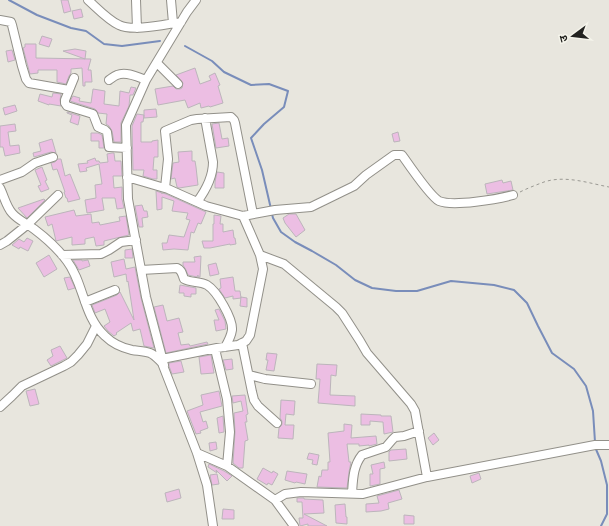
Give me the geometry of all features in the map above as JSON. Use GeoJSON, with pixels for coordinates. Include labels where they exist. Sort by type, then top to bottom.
{"type":"FeatureCollection","features":[{"type":"Feature","properties":{"kind":"street"},"geometry":{"type":"LineString","coordinates":[[88,0],[115,23],[128,28],[177,22]]}},
{"type":"Feature","properties":{"kind":"street"},"geometry":{"type":"LineString","coordinates":[[136,0],[137,28]]}},
{"type":"Feature","properties":{"kind":"street"},"geometry":{"type":"LineString","coordinates":[[171,0],[177,22]]}},
{"type":"Feature","properties":{"kind":"street"},"geometry":{"type":"LineString","coordinates":[[196,0],[177,22],[173,35],[146,80],[126,125],[127,177],[128,199],[146,297],[162,359],[197,453],[207,485],[213,526]]}},
{"type":"Feature","properties":{"kind":"street"},"geometry":{"type":"LineString","coordinates":[[0,20],[11,22],[27,81],[32,84],[69,90]]}},
{"type":"Feature","properties":{"kind":"street"},"geometry":{"type":"LineString","coordinates":[[157,63],[178,84]]}},
{"type":"Feature","properties":{"kind":"street"},"geometry":{"type":"LineString","coordinates":[[109,80],[116,75],[128,74],[146,80]]}},
{"type":"Feature","properties":{"kind":"street"},"geometry":{"type":"LineString","coordinates":[[74,78],[65,100],[67,106],[92,114],[98,127],[107,132],[109,147],[127,148]]}},
{"type":"Feature","properties":{"kind":"street"},"geometry":{"type":"LineString","coordinates":[[165,188],[168,159],[164,131],[191,120],[231,117],[234,120],[256,214]]}},
{"type":"Feature","properties":{"kind":"street"},"geometry":{"type":"LineString","coordinates":[[197,202],[203,194],[213,169],[205,118]]}},
{"type":"Feature","properties":{"kind":"street"},"geometry":{"type":"LineString","coordinates":[[127,177],[165,188],[206,206],[243,216],[275,210],[311,206],[354,186],[366,175],[394,155],[398,154],[402,156],[430,193],[439,201],[452,204],[513,195]]}},
{"type":"Feature","properties":{"kind":"street"},"geometry":{"type":"LineString","coordinates":[[0,180],[22,172],[35,162],[53,157]]}},
{"type":"Feature","properties":{"kind":"street"},"geometry":{"type":"LineString","coordinates":[[0,188],[13,214],[52,244],[67,261],[76,275],[85,302],[96,326],[105,336],[122,347],[157,357],[166,371]]}},
{"type":"Feature","properties":{"kind":"street"},"geometry":{"type":"LineString","coordinates":[[0,245],[27,224],[58,195]]}},
{"type":"Feature","properties":{"kind":"street"},"geometry":{"type":"LineString","coordinates":[[162,359],[238,345],[246,341],[250,335],[263,269],[260,255],[243,216]]}},
{"type":"Feature","properties":{"kind":"street"},"geometry":{"type":"LineString","coordinates":[[62,255],[101,254],[121,242],[136,240]]}},
{"type":"Feature","properties":{"kind":"street"},"geometry":{"type":"LineString","coordinates":[[260,255],[284,264],[339,310],[367,352],[411,404],[415,411],[427,477]]}},
{"type":"Feature","properties":{"kind":"street"},"geometry":{"type":"LineString","coordinates":[[142,270],[177,268],[180,269],[184,279],[201,282],[213,289],[219,297],[230,321],[232,330],[225,347]]}},
{"type":"Feature","properties":{"kind":"street"},"geometry":{"type":"LineString","coordinates":[[85,302],[115,290]]}},
{"type":"Feature","properties":{"kind":"street"},"geometry":{"type":"LineString","coordinates":[[0,407],[22,386],[71,362],[87,344],[96,326]]}},
{"type":"Feature","properties":{"kind":"street"},"geometry":{"type":"LineString","coordinates":[[242,343],[254,400],[258,406],[277,423]]}},
{"type":"Feature","properties":{"kind":"street"},"geometry":{"type":"LineString","coordinates":[[214,349],[227,399],[230,432],[226,466]]}},
{"type":"Feature","properties":{"kind":"street"},"geometry":{"type":"LineString","coordinates":[[248,375],[265,379],[311,384]]}},
{"type":"Feature","properties":{"kind":"street"},"geometry":{"type":"LineString","coordinates":[[352,493],[355,470],[360,456],[386,447],[395,437],[419,432]]}},
{"type":"Feature","properties":{"kind":"street"},"geometry":{"type":"LineString","coordinates":[[275,500],[285,494],[301,492],[363,494],[427,477],[595,445],[607,447]]}},
{"type":"Feature","properties":{"kind":"street"},"geometry":{"type":"LineString","coordinates":[[197,453],[226,466],[275,500],[294,526]]}},
{"type":"Feature","properties":{"kind":"path"},"geometry":{"type":"LineString","coordinates":[[513,195],[544,182],[556,180],[572,180],[609,187]]}},
{"type":"Feature","properties":{"kind":"building"},"geometry":{"type":"Polygon","coordinates":[[[61,0],[68,0],[71,11],[64,13],[61,0]]]}},
{"type":"Feature","properties":{"kind":"building"},"geometry":{"type":"Polygon","coordinates":[[[81,9],[83,17],[74,19],[72,11],[81,9]]]}},
{"type":"Feature","properties":{"kind":"building"},"geometry":{"type":"Polygon","coordinates":[[[42,36],[52,39],[49,47],[39,44],[42,36]]]}},
{"type":"Feature","properties":{"kind":"building"},"geometry":{"type":"Polygon","coordinates":[[[25,44],[36,44],[36,58],[91,59],[88,70],[91,70],[92,82],[85,82],[85,86],[83,86],[82,68],[71,69],[71,73],[66,84],[57,82],[57,70],[38,70],[38,73],[30,74],[23,48],[25,47],[25,44]]]}},
{"type":"Feature","properties":{"kind":"building"},"geometry":{"type":"Polygon","coordinates":[[[75,49],[86,51],[85,59],[63,51],[75,49]]]}},
{"type":"Feature","properties":{"kind":"building"},"geometry":{"type":"Polygon","coordinates":[[[12,50],[15,60],[8,62],[6,51],[12,50]]]}},
{"type":"Feature","properties":{"kind":"building"},"geometry":{"type":"Polygon","coordinates":[[[195,68],[200,84],[211,80],[209,76],[215,73],[220,85],[218,86],[223,103],[201,108],[200,103],[188,108],[185,100],[158,105],[155,89],[173,86],[176,89],[182,88],[183,83],[176,75],[195,68]]]}},
{"type":"Feature","properties":{"kind":"building"},"geometry":{"type":"Polygon","coordinates":[[[131,87],[136,88],[133,95],[130,95],[129,106],[121,123],[121,142],[114,142],[112,131],[106,124],[107,114],[98,113],[95,109],[70,101],[73,96],[80,98],[79,101],[91,103],[93,89],[105,91],[104,104],[119,106],[120,91],[129,93],[131,87]]]}},
{"type":"Feature","properties":{"kind":"building"},"geometry":{"type":"Polygon","coordinates":[[[53,93],[61,94],[61,106],[49,105],[38,101],[40,94],[52,97],[53,93]]]}},
{"type":"Feature","properties":{"kind":"building"},"geometry":{"type":"Polygon","coordinates":[[[15,105],[17,111],[5,115],[3,108],[15,105]]]}},
{"type":"Feature","properties":{"kind":"building"},"geometry":{"type":"Polygon","coordinates":[[[156,109],[157,117],[144,118],[144,110],[156,109]]]}},
{"type":"Feature","properties":{"kind":"building"},"geometry":{"type":"Polygon","coordinates":[[[67,112],[80,116],[78,125],[70,122],[72,115],[67,112]]]}},
{"type":"Feature","properties":{"kind":"building"},"geometry":{"type":"Polygon","coordinates":[[[137,114],[144,115],[143,122],[141,122],[141,142],[152,142],[158,140],[158,157],[154,157],[153,170],[157,170],[157,179],[143,176],[144,170],[133,170],[132,126],[137,114]]]}},
{"type":"Feature","properties":{"kind":"building"},"geometry":{"type":"Polygon","coordinates":[[[219,123],[222,139],[228,138],[229,146],[216,148],[212,124],[219,123]]]}},
{"type":"Feature","properties":{"kind":"building"},"geometry":{"type":"Polygon","coordinates":[[[15,124],[16,131],[8,132],[10,146],[19,145],[20,153],[5,156],[3,147],[0,147],[0,126],[15,124]]]}},
{"type":"Feature","properties":{"kind":"building"},"geometry":{"type":"Polygon","coordinates":[[[398,132],[400,141],[394,142],[392,134],[398,132]]]}},
{"type":"Feature","properties":{"kind":"building"},"geometry":{"type":"Polygon","coordinates":[[[91,133],[98,133],[102,135],[104,148],[99,148],[99,141],[91,141],[91,133]]]}},
{"type":"Feature","properties":{"kind":"building"},"geometry":{"type":"Polygon","coordinates":[[[52,139],[56,153],[51,152],[34,157],[33,153],[41,151],[39,143],[52,139]]]}},
{"type":"Feature","properties":{"kind":"building"},"geometry":{"type":"Polygon","coordinates":[[[192,151],[192,161],[195,161],[198,185],[179,188],[177,187],[175,178],[171,179],[173,163],[179,162],[178,152],[192,151]]]}},
{"type":"Feature","properties":{"kind":"building"},"geometry":{"type":"Polygon","coordinates":[[[114,153],[115,161],[121,161],[122,176],[113,176],[114,188],[122,187],[124,208],[117,209],[115,198],[102,198],[104,210],[87,213],[85,200],[96,198],[95,185],[102,184],[99,164],[86,168],[87,171],[80,172],[78,164],[88,163],[87,161],[95,158],[96,161],[99,161],[100,163],[108,162],[107,154],[114,153]]]}},
{"type":"Feature","properties":{"kind":"building"},"geometry":{"type":"Polygon","coordinates":[[[61,159],[65,176],[70,174],[80,199],[68,202],[57,169],[53,170],[51,163],[61,159]]]}},
{"type":"Feature","properties":{"kind":"building"},"geometry":{"type":"Polygon","coordinates":[[[42,167],[47,180],[45,181],[49,189],[41,192],[38,186],[41,185],[35,170],[42,167]]]}},
{"type":"Feature","properties":{"kind":"building"},"geometry":{"type":"Polygon","coordinates":[[[217,172],[224,173],[224,188],[215,188],[217,172]]]}},
{"type":"Feature","properties":{"kind":"building"},"geometry":{"type":"Polygon","coordinates":[[[502,180],[503,183],[511,181],[513,190],[487,194],[485,184],[502,180]]]}},
{"type":"Feature","properties":{"kind":"building"},"geometry":{"type":"Polygon","coordinates":[[[156,191],[206,212],[201,224],[198,223],[194,233],[191,232],[188,250],[163,250],[162,243],[167,243],[169,235],[184,237],[190,220],[186,219],[188,213],[172,211],[174,201],[162,197],[162,209],[157,210],[156,191]]]}},
{"type":"Feature","properties":{"kind":"building"},"geometry":{"type":"Polygon","coordinates":[[[44,199],[45,200],[27,218],[18,208],[44,199]]]}},
{"type":"Feature","properties":{"kind":"building"},"geometry":{"type":"Polygon","coordinates":[[[142,205],[144,211],[147,211],[148,217],[142,218],[143,227],[139,227],[135,206],[142,205]]]}},
{"type":"Feature","properties":{"kind":"building"},"geometry":{"type":"Polygon","coordinates":[[[74,210],[76,216],[91,214],[92,223],[99,222],[100,225],[120,221],[119,217],[126,216],[129,235],[104,241],[104,245],[96,246],[94,237],[85,239],[85,244],[72,245],[72,237],[56,241],[52,224],[48,226],[45,217],[74,210]]]}},
{"type":"Feature","properties":{"kind":"building"},"geometry":{"type":"Polygon","coordinates":[[[289,214],[296,214],[305,230],[296,237],[283,218],[289,214]]]}},
{"type":"Feature","properties":{"kind":"building"},"geometry":{"type":"Polygon","coordinates":[[[214,215],[221,216],[220,224],[223,224],[223,232],[233,230],[236,244],[204,248],[202,241],[213,241],[214,215]]]}},
{"type":"Feature","properties":{"kind":"building"},"geometry":{"type":"Polygon","coordinates":[[[27,238],[33,241],[28,251],[20,247],[19,249],[12,245],[19,239],[24,242],[27,238]]]}},
{"type":"Feature","properties":{"kind":"building"},"geometry":{"type":"Polygon","coordinates":[[[132,249],[133,258],[125,258],[125,250],[132,249]]]}},
{"type":"Feature","properties":{"kind":"building"},"geometry":{"type":"Polygon","coordinates":[[[49,255],[57,269],[44,277],[36,263],[49,255]]]}},
{"type":"Feature","properties":{"kind":"building"},"geometry":{"type":"Polygon","coordinates":[[[201,256],[200,277],[198,277],[198,275],[197,277],[188,275],[183,262],[195,262],[194,257],[201,256]]]}},
{"type":"Feature","properties":{"kind":"building"},"geometry":{"type":"Polygon","coordinates":[[[124,259],[126,269],[135,267],[141,298],[154,348],[144,346],[140,329],[133,331],[131,323],[114,336],[104,326],[110,322],[105,309],[95,313],[92,305],[117,295],[120,292],[134,320],[126,274],[114,277],[111,262],[124,259]]]}},
{"type":"Feature","properties":{"kind":"building"},"geometry":{"type":"Polygon","coordinates":[[[73,260],[88,260],[90,266],[79,270],[73,260]]]}},
{"type":"Feature","properties":{"kind":"building"},"geometry":{"type":"Polygon","coordinates":[[[216,263],[219,274],[210,276],[208,265],[216,263]]]}},
{"type":"Feature","properties":{"kind":"building"},"geometry":{"type":"Polygon","coordinates":[[[70,277],[75,288],[68,290],[64,278],[70,277]]]}},
{"type":"Feature","properties":{"kind":"building"},"geometry":{"type":"Polygon","coordinates":[[[233,277],[235,291],[240,291],[241,298],[233,299],[233,296],[225,298],[219,289],[221,288],[220,279],[233,277]]]}},
{"type":"Feature","properties":{"kind":"building"},"geometry":{"type":"Polygon","coordinates":[[[180,285],[196,288],[196,294],[191,294],[191,297],[184,296],[184,293],[179,293],[180,285]]]}},
{"type":"Feature","properties":{"kind":"building"},"geometry":{"type":"Polygon","coordinates":[[[241,297],[247,298],[247,307],[240,306],[241,297]]]}},
{"type":"Feature","properties":{"kind":"building"},"geometry":{"type":"Polygon","coordinates":[[[163,305],[167,321],[179,318],[183,332],[178,333],[181,345],[189,344],[190,346],[207,342],[208,344],[166,353],[154,307],[163,305]]]}},
{"type":"Feature","properties":{"kind":"building"},"geometry":{"type":"Polygon","coordinates":[[[219,309],[225,321],[226,329],[216,331],[214,320],[219,320],[215,310],[219,309]]]}},
{"type":"Feature","properties":{"kind":"building"},"geometry":{"type":"Polygon","coordinates":[[[60,346],[67,358],[51,366],[47,360],[53,356],[51,350],[60,346]]]}},
{"type":"Feature","properties":{"kind":"building"},"geometry":{"type":"Polygon","coordinates":[[[267,353],[277,354],[274,371],[266,370],[268,360],[266,360],[267,353]]]}},
{"type":"Feature","properties":{"kind":"building"},"geometry":{"type":"Polygon","coordinates":[[[211,355],[214,373],[201,374],[199,357],[211,355]]]}},
{"type":"Feature","properties":{"kind":"building"},"geometry":{"type":"Polygon","coordinates":[[[232,359],[233,369],[226,370],[223,360],[232,359]]]}},
{"type":"Feature","properties":{"kind":"building"},"geometry":{"type":"Polygon","coordinates":[[[181,361],[184,372],[172,374],[169,363],[181,361]]]}},
{"type":"Feature","properties":{"kind":"building"},"geometry":{"type":"Polygon","coordinates":[[[317,364],[337,365],[336,376],[331,375],[330,395],[355,396],[355,406],[318,403],[320,379],[316,379],[317,364]]]}},
{"type":"Feature","properties":{"kind":"building"},"geometry":{"type":"Polygon","coordinates":[[[35,389],[39,404],[30,406],[26,391],[35,389]]]}},
{"type":"Feature","properties":{"kind":"building"},"geometry":{"type":"Polygon","coordinates":[[[219,391],[222,406],[200,412],[203,422],[206,421],[208,428],[200,431],[201,433],[196,434],[187,411],[203,405],[201,395],[219,391]]]}},
{"type":"Feature","properties":{"kind":"building"},"geometry":{"type":"Polygon","coordinates":[[[245,395],[248,414],[246,415],[247,422],[245,422],[248,440],[245,441],[243,468],[239,468],[233,463],[235,432],[234,413],[243,411],[241,401],[233,403],[232,396],[245,395]]]}},
{"type":"Feature","properties":{"kind":"building"},"geometry":{"type":"Polygon","coordinates":[[[281,400],[295,401],[294,415],[286,414],[285,425],[294,425],[293,439],[278,438],[279,428],[282,424],[280,418],[281,400]]]}},
{"type":"Feature","properties":{"kind":"building"},"geometry":{"type":"Polygon","coordinates":[[[361,414],[391,416],[393,432],[384,434],[383,422],[370,421],[370,425],[361,425],[361,414]]]}},
{"type":"Feature","properties":{"kind":"building"},"geometry":{"type":"Polygon","coordinates":[[[223,416],[224,432],[219,433],[217,418],[223,416]]]}},
{"type":"Feature","properties":{"kind":"building"},"geometry":{"type":"Polygon","coordinates":[[[344,424],[352,425],[351,438],[376,436],[377,444],[359,446],[359,444],[347,444],[349,462],[351,462],[347,488],[317,487],[322,470],[328,470],[328,462],[330,462],[328,433],[344,431],[344,424]]]}},
{"type":"Feature","properties":{"kind":"building"},"geometry":{"type":"Polygon","coordinates":[[[434,433],[439,440],[433,445],[428,438],[434,433]]]}},
{"type":"Feature","properties":{"kind":"building"},"geometry":{"type":"Polygon","coordinates":[[[216,442],[217,449],[210,451],[209,443],[216,442]]]}},
{"type":"Feature","properties":{"kind":"building"},"geometry":{"type":"Polygon","coordinates":[[[406,449],[407,459],[389,461],[389,452],[391,450],[406,449]]]}},
{"type":"Feature","properties":{"kind":"building"},"geometry":{"type":"Polygon","coordinates":[[[309,453],[319,455],[317,465],[312,464],[313,460],[307,459],[309,453]]]}},
{"type":"Feature","properties":{"kind":"building"},"geometry":{"type":"Polygon","coordinates":[[[384,462],[385,468],[380,469],[380,484],[370,486],[370,474],[373,474],[371,465],[384,462]]]}},
{"type":"Feature","properties":{"kind":"building"},"geometry":{"type":"Polygon","coordinates":[[[209,464],[232,476],[227,481],[216,470],[217,473],[208,467],[209,464]]]}},
{"type":"Feature","properties":{"kind":"building"},"geometry":{"type":"Polygon","coordinates":[[[263,468],[272,473],[273,471],[278,474],[272,485],[268,483],[267,485],[257,479],[263,468]]]}},
{"type":"Feature","properties":{"kind":"building"},"geometry":{"type":"Polygon","coordinates":[[[287,471],[307,474],[305,484],[285,480],[287,471]]]}},
{"type":"Feature","properties":{"kind":"building"},"geometry":{"type":"Polygon","coordinates":[[[479,473],[481,479],[472,483],[470,476],[479,473]]]}},
{"type":"Feature","properties":{"kind":"building"},"geometry":{"type":"Polygon","coordinates":[[[217,474],[219,484],[212,485],[210,475],[217,474]]]}},
{"type":"Feature","properties":{"kind":"building"},"geometry":{"type":"Polygon","coordinates":[[[179,489],[181,498],[167,502],[165,493],[179,489]]]}},
{"type":"Feature","properties":{"kind":"building"},"geometry":{"type":"Polygon","coordinates":[[[399,490],[402,499],[388,503],[389,509],[366,512],[366,504],[379,503],[377,496],[399,490]]]}},
{"type":"Feature","properties":{"kind":"building"},"geometry":{"type":"Polygon","coordinates":[[[297,498],[323,500],[324,513],[304,514],[327,526],[308,526],[308,524],[300,526],[299,518],[303,518],[302,502],[297,502],[297,498]]]}},
{"type":"Feature","properties":{"kind":"building"},"geometry":{"type":"Polygon","coordinates":[[[345,504],[347,524],[336,523],[335,505],[345,504]]]}},
{"type":"Feature","properties":{"kind":"building"},"geometry":{"type":"Polygon","coordinates":[[[223,509],[234,510],[234,519],[222,519],[223,509]]]}},
{"type":"Feature","properties":{"kind":"building"},"geometry":{"type":"Polygon","coordinates":[[[404,515],[414,516],[414,524],[404,524],[404,515]]]}},
{"type":"Feature","properties":{"kind":"waterway"},"geometry":{"type":"LineString","coordinates":[[9,0],[37,15],[71,28],[86,31],[104,44],[122,46],[160,41]]}},
{"type":"Feature","properties":{"kind":"waterway"},"geometry":{"type":"LineString","coordinates":[[185,46],[212,61],[224,72],[251,85],[269,84],[288,91],[284,107],[264,124],[251,138],[262,170],[271,209]]}},
{"type":"Feature","properties":{"kind":"waterway"},"geometry":{"type":"LineString","coordinates":[[272,214],[281,232],[295,242],[336,265],[355,280],[372,288],[396,291],[417,291],[451,281],[494,285],[514,290],[527,303],[552,353],[574,369],[586,386],[593,411],[595,442]]}},
{"type":"Feature","properties":{"kind":"waterway"},"geometry":{"type":"LineString","coordinates":[[595,447],[601,461],[607,485],[607,514],[601,526]]}}]}
